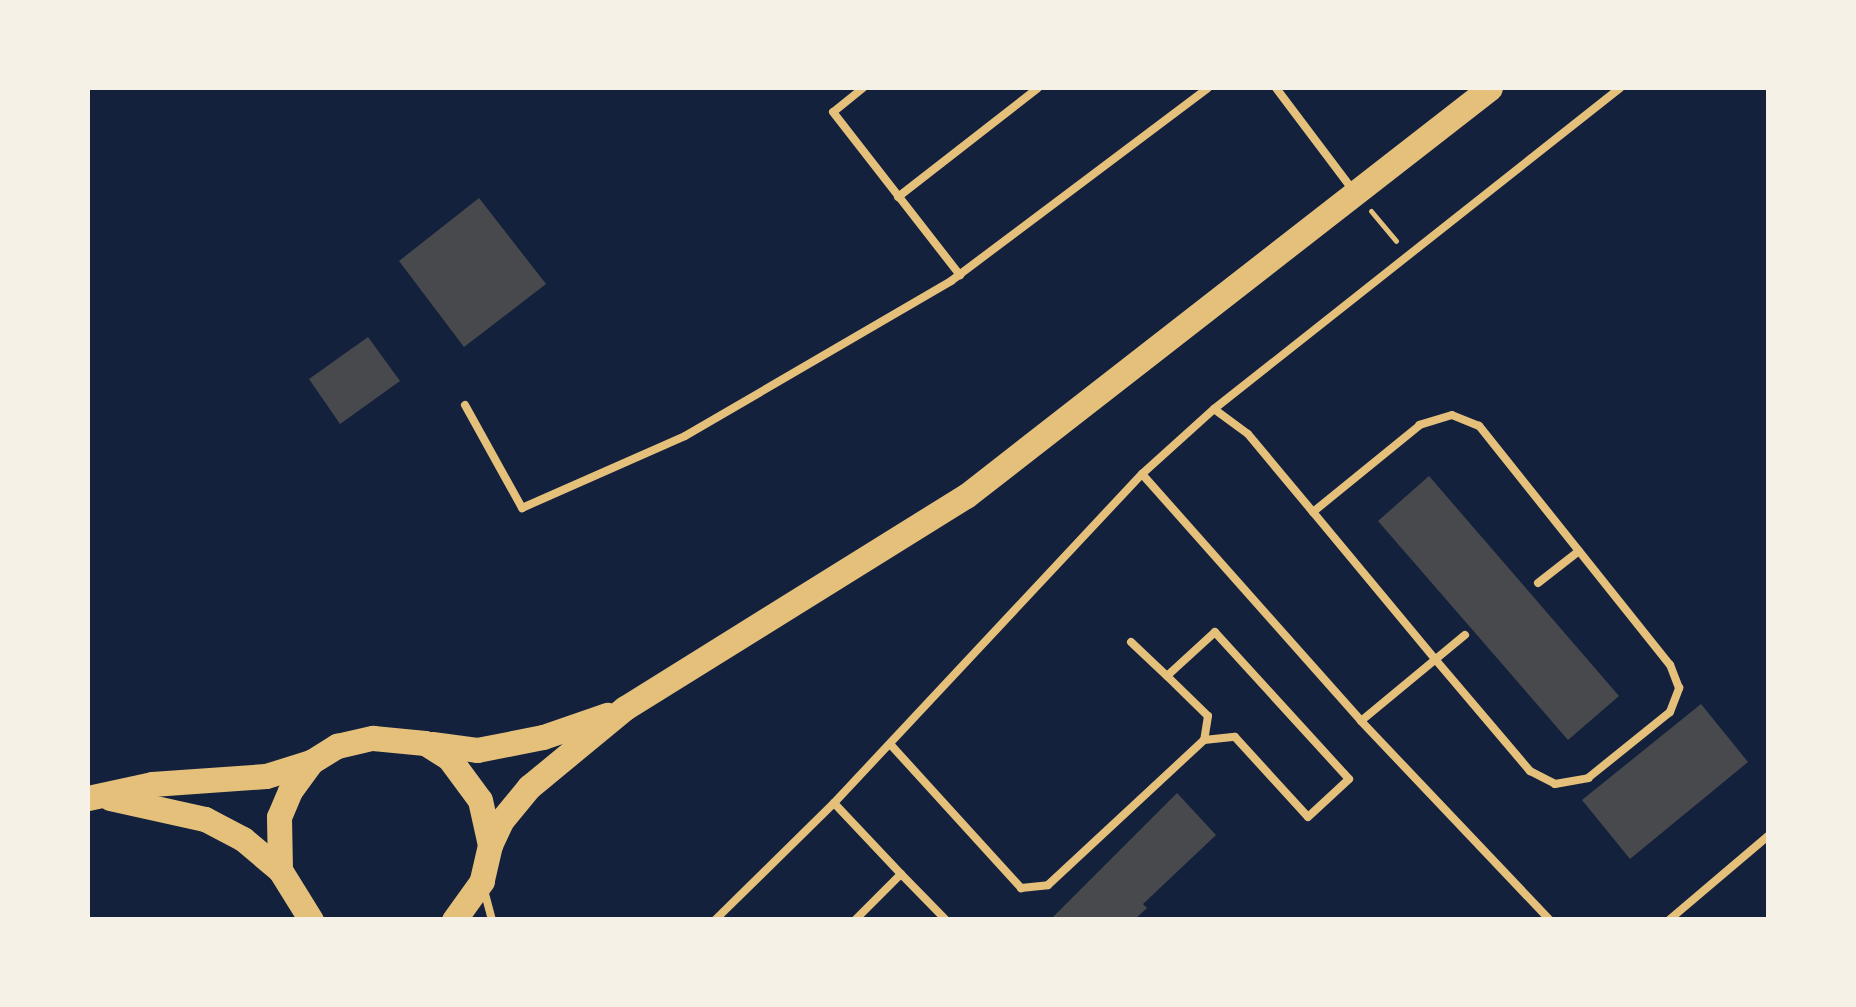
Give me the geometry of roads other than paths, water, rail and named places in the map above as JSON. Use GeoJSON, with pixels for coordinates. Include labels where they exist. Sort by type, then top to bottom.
{"type":"FeatureCollection","features":[{"type":"Feature","properties":{"kind":"main road"},"geometry":{"type":"LineString","coordinates":[[454,920],[482,881],[490,845],[502,821],[530,787],[626,708],[966,496],[1490,88]]}},
{"type":"Feature","properties":{"kind":"main road"},"geometry":{"type":"LineString","coordinates":[[94,797],[152,784],[266,776],[311,762],[336,746],[373,738],[478,750],[543,736],[626,708]]}},
{"type":"Feature","properties":{"kind":"main road"},"geometry":{"type":"LineString","coordinates":[[425,743],[450,758],[465,775],[487,818],[490,845]]}},
{"type":"Feature","properties":{"kind":"main road"},"geometry":{"type":"LineString","coordinates":[[280,870],[280,817],[290,791],[311,762]]}},
{"type":"Feature","properties":{"kind":"main road"},"geometry":{"type":"LineString","coordinates":[[94,797],[205,819],[243,839],[280,870],[311,920]]}},
{"type":"Feature","properties":{"kind":"lane"},"geometry":{"type":"LineString","coordinates":[[864,88],[833,112],[960,274]]}},
{"type":"Feature","properties":{"kind":"lane"},"geometry":{"type":"LineString","coordinates":[[898,197],[1038,88]]}},
{"type":"Feature","properties":{"kind":"lane"},"geometry":{"type":"LineString","coordinates":[[465,405],[522,508],[685,436],[960,274],[1208,88]]}},
{"type":"Feature","properties":{"kind":"lane"},"geometry":{"type":"LineString","coordinates":[[1276,88],[1356,194]]}},
{"type":"Feature","properties":{"kind":"lane"},"geometry":{"type":"LineString","coordinates":[[714,920],[834,804],[1142,474],[1214,410],[1620,88]]}},
{"type":"Feature","properties":{"kind":"lane"},"geometry":{"type":"LineString","coordinates":[[1214,410],[1248,434],[1313,512],[1435,658],[1530,771],[1554,784],[1588,778],[1670,712],[1679,688],[1670,665],[1479,426],[1452,415],[1420,425],[1313,512]]}},
{"type":"Feature","properties":{"kind":"lane"},"geometry":{"type":"LineString","coordinates":[[1142,474],[1361,721],[1550,920]]}},
{"type":"Feature","properties":{"kind":"lane"},"geometry":{"type":"LineString","coordinates":[[1538,583],[1580,551]]}},
{"type":"Feature","properties":{"kind":"lane"},"geometry":{"type":"LineString","coordinates":[[890,744],[1021,888],[1048,885],[1204,740],[1234,737],[1308,817],[1349,779],[1215,632],[1167,676]]}},
{"type":"Feature","properties":{"kind":"lane"},"geometry":{"type":"LineString","coordinates":[[1361,721],[1466,635]]}},
{"type":"Feature","properties":{"kind":"lane"},"geometry":{"type":"LineString","coordinates":[[1131,642],[1208,716],[1204,740]]}},
{"type":"Feature","properties":{"kind":"lane"},"geometry":{"type":"LineString","coordinates":[[834,804],[946,920]]}},
{"type":"Feature","properties":{"kind":"lane"},"geometry":{"type":"LineString","coordinates":[[1669,920],[1768,836]]}},
{"type":"Feature","properties":{"kind":"lane"},"geometry":{"type":"LineString","coordinates":[[855,920],[901,874]]}},
{"type":"Feature","properties":{"kind":"lane"},"geometry":{"type":"LineString","coordinates":[[482,881],[492,920]]}}]}
